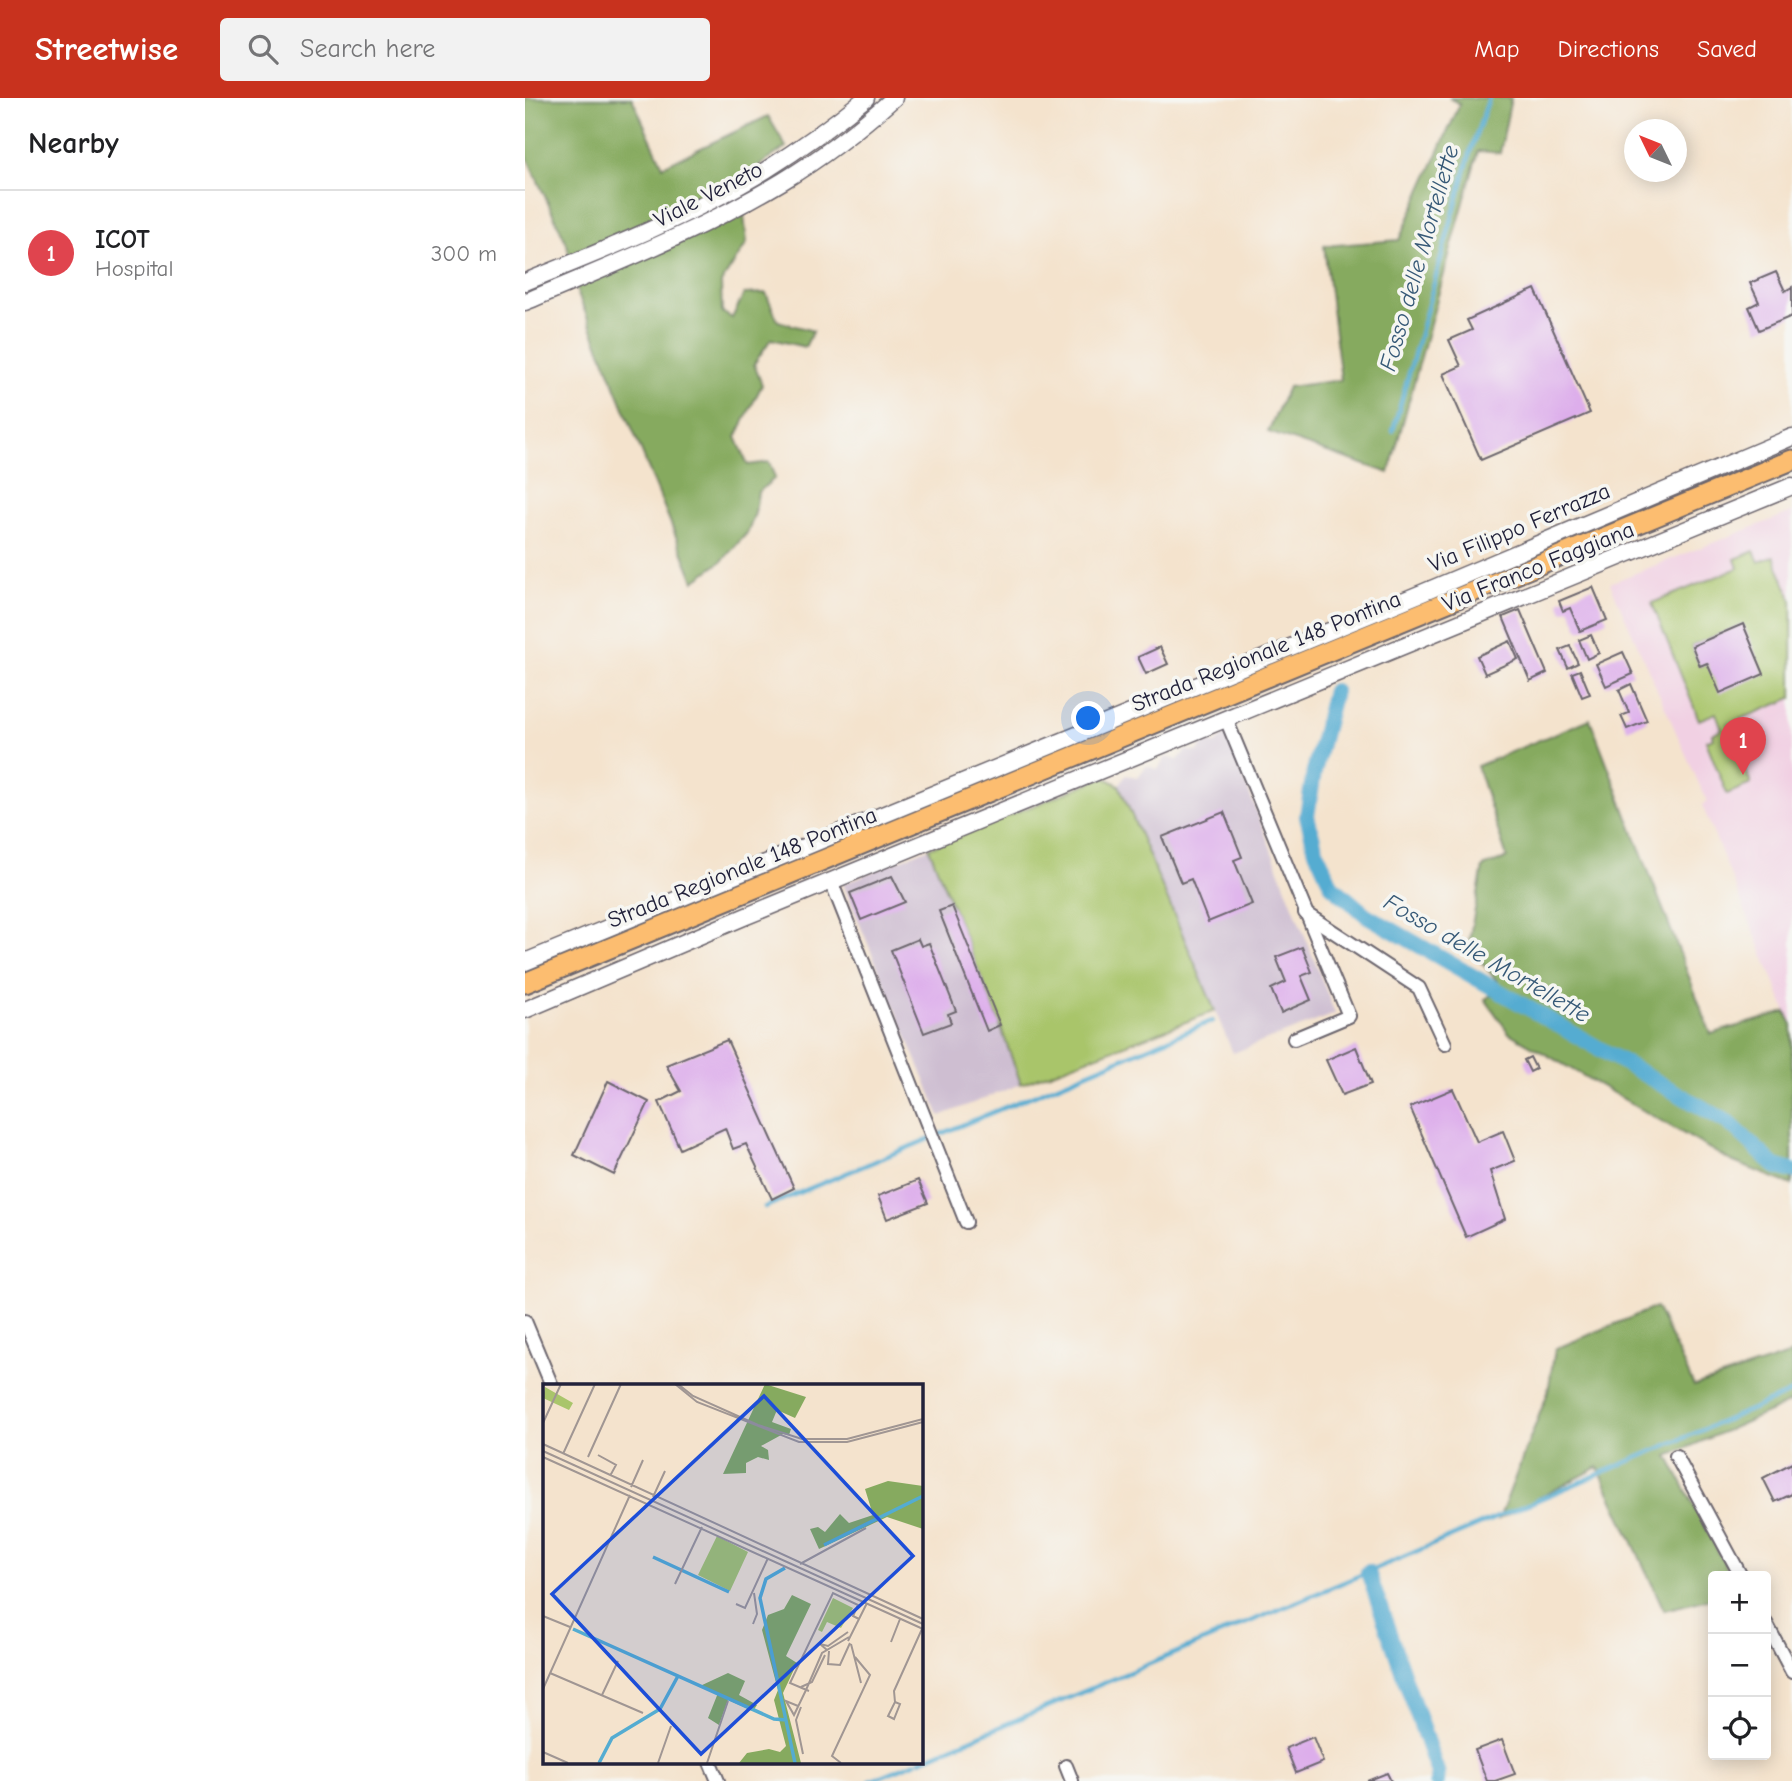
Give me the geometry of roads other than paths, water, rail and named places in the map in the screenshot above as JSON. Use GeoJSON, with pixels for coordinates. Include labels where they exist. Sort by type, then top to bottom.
{"type":"FeatureCollection","features":[{"type":"Feature","properties":{"kind":"main road","name":"Strada Regionale 148 Pontina"},"geometry":{"type":"LineString","coordinates":[[525,984],[1792,460]]}},
{"type":"Feature","properties":{"kind":"street","name":"Viale Veneto"},"geometry":{"type":"LineString","coordinates":[[525,282],[661,224],[738,186],[800,148],[866,98]]}},
{"type":"Feature","properties":{"kind":"street","name":"Viale Veneto"},"geometry":{"type":"LineString","coordinates":[[525,302],[681,234],[758,196],[834,147],[894,98]]}},
{"type":"Feature","properties":{"kind":"street","name":"Via Filippo Ferrazza"},"geometry":{"type":"LineString","coordinates":[[525,962],[1792,437]]}},
{"type":"Feature","properties":{"kind":"street","name":"Via Franco Faggiana"},"geometry":{"type":"LineString","coordinates":[[525,1010],[831,881],[1792,486]]}},
{"type":"Feature","properties":{"kind":"street"},"geometry":{"type":"LineString","coordinates":[[1226,719],[1349,1016],[1294,1039]]}},
{"type":"Feature","properties":{"kind":"street"},"geometry":{"type":"LineString","coordinates":[[831,881],[966,1222]]}},
{"type":"Feature","properties":{"kind":"street"},"geometry":{"type":"LineString","coordinates":[[1305,913],[1419,988],[1445,1044]]}},
{"type":"Feature","properties":{"kind":"street"},"geometry":{"type":"LineString","coordinates":[[525,1321],[552,1384]]}},
{"type":"Feature","properties":{"kind":"street"},"geometry":{"type":"LineString","coordinates":[[1676,1456],[1738,1571]]}},
{"type":"Feature","properties":{"kind":"street"},"geometry":{"type":"LineString","coordinates":[[1771,1632],[1792,1672]]}},
{"type":"Feature","properties":{"kind":"street"},"geometry":{"type":"LineString","coordinates":[[711,1764],[718,1781]]}},
{"type":"Feature","properties":{"kind":"street"},"geometry":{"type":"LineString","coordinates":[[1066,1766],[1072,1781]]}},
{"type":"Feature","properties":{"kind":"waterway","name":"Fosso delle Mortellette"},"geometry":{"type":"LineString","coordinates":[[1393,431],[1471,150],[1489,98]]}},
{"type":"Feature","properties":{"kind":"waterway","name":"Fosso delle Mortellette"},"geometry":{"type":"LineString","coordinates":[[1334,691],[1314,772],[1307,816],[1316,851],[1332,886],[1366,915],[1729,1123],[1775,1166],[1792,1171]]}},
{"type":"Feature","properties":{"kind":"waterway"},"geometry":{"type":"LineString","coordinates":[[765,1207],[1212,1021]]}},
{"type":"Feature","properties":{"kind":"waterway"},"geometry":{"type":"LineString","coordinates":[[922,1760],[1792,1392]]}},
{"type":"Feature","properties":{"kind":"waterway"},"geometry":{"type":"LineString","coordinates":[[1368,1572],[1438,1774],[1437,1781]]}},
{"type":"Feature","properties":{"kind":"waterway"},"geometry":{"type":"LineString","coordinates":[[870,1781],[911,1764]]}},
{"type":"Feature","properties":{"kind":"place","name":"ICOT"},"geometry":{"type":"Point","coordinates":[1743,775]}}]}
